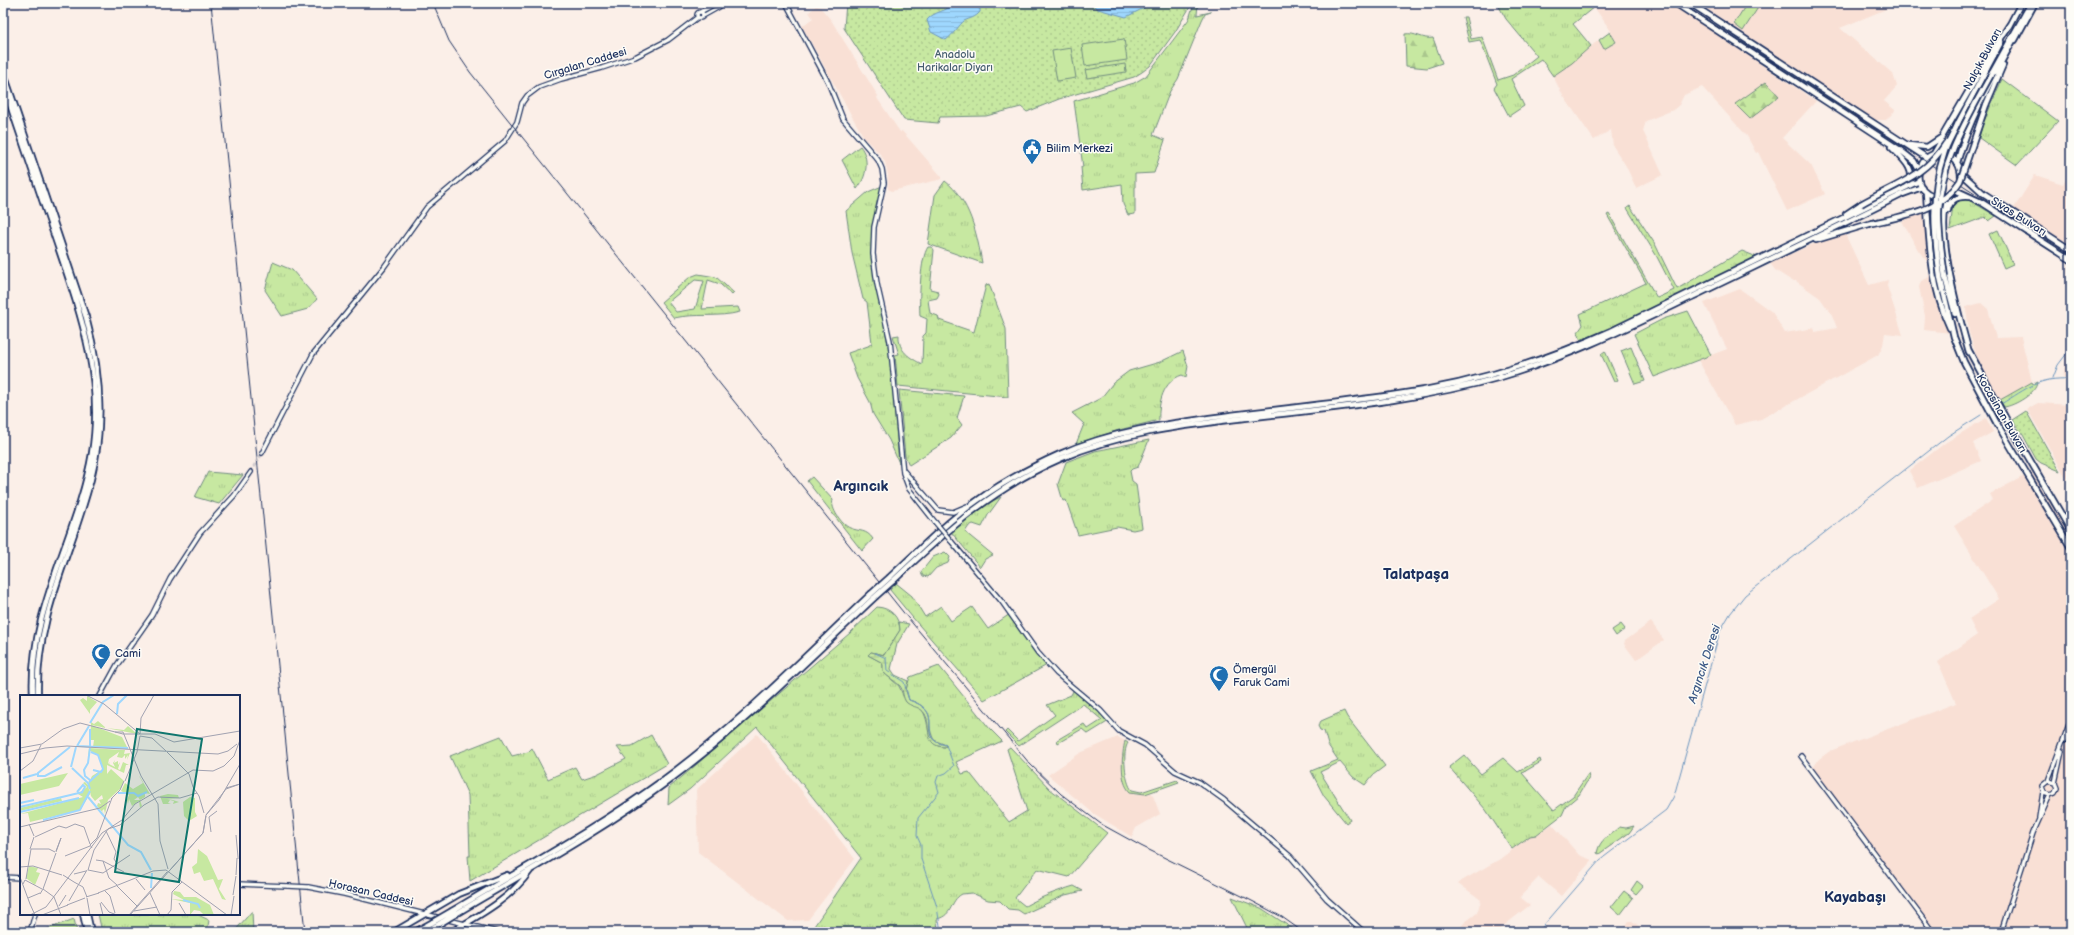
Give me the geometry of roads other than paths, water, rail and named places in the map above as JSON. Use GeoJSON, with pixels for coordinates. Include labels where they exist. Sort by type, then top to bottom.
{"type":"FeatureCollection","features":[{"type":"Feature","properties":{"kind":"highway"},"geometry":{"type":"LineString","coordinates":[[1675,3],[1912,159],[1919,170],[1919,181],[1926,192],[1939,197],[1954,191]]}},
{"type":"Feature","properties":{"kind":"highway"},"geometry":{"type":"LineString","coordinates":[[1690,3],[1927,158]]}},
{"type":"Feature","properties":{"kind":"highway","name":"Nalçık Bulvarı"},"geometry":{"type":"LineString","coordinates":[[1958,123],[2022,3]]}},
{"type":"Feature","properties":{"kind":"highway","name":"Nalçık Bulvarı"},"geometry":{"type":"LineString","coordinates":[[1969,352],[1956,316],[1945,277],[1940,234],[1939,208],[1944,178],[1959,134],[2031,3]]}},
{"type":"Feature","properties":{"kind":"highway"},"geometry":{"type":"LineString","coordinates":[[1969,352],[1952,283],[1944,226],[1945,210],[1948,198],[1960,182],[1961,172],[1958,163],[1962,146],[1975,116],[2035,3]]}},
{"type":"Feature","properties":{"kind":"highway"},"geometry":{"type":"LineString","coordinates":[[1933,155],[1985,63],[2010,24]]}},
{"type":"Feature","properties":{"kind":"highway"},"geometry":{"type":"LineString","coordinates":[[1804,243],[1933,206],[1953,192],[1965,166],[1986,105],[2016,37]]}},
{"type":"Feature","properties":{"kind":"highway"},"geometry":{"type":"LineString","coordinates":[[3,70],[86,317],[95,355],[100,392],[100,421],[95,460],[86,495],[45,619],[38,660],[38,695]]}},
{"type":"Feature","properties":{"kind":"highway"},"geometry":{"type":"LineString","coordinates":[[3,84],[80,312],[90,350],[95,392],[96,422],[91,460],[81,497],[49,589],[40,621],[34,660],[33,695]]}},
{"type":"Feature","properties":{"kind":"highway"},"geometry":{"type":"LineString","coordinates":[[1831,224],[1861,204],[1911,177],[1929,165],[1939,154],[1958,123]]}},
{"type":"Feature","properties":{"kind":"highway","name":"Kocasinan Bulvarı"},"geometry":{"type":"LineString","coordinates":[[1958,123],[1944,152],[1935,198],[1934,238],[1940,277],[1954,337],[1971,377],[1994,419],[2071,548]]}},
{"type":"Feature","properties":{"kind":"highway"},"geometry":{"type":"LineString","coordinates":[[1894,137],[1910,145],[1922,147],[1934,144],[1944,136]]}},
{"type":"Feature","properties":{"kind":"highway"},"geometry":{"type":"LineString","coordinates":[[1887,142],[1911,170],[1911,180],[1907,187]]}},
{"type":"Feature","properties":{"kind":"highway"},"geometry":{"type":"LineString","coordinates":[[1919,170],[1927,158],[1933,155],[1944,154],[1958,163]]}},
{"type":"Feature","properties":{"kind":"highway","name":"Sivas Bulvarı"},"geometry":{"type":"LineString","coordinates":[[1961,172],[1983,192],[2071,250]]}},
{"type":"Feature","properties":{"kind":"highway"},"geometry":{"type":"LineString","coordinates":[[416,932],[453,913],[636,804],[696,760],[743,720],[891,579],[977,500],[1014,477],[1060,454],[1116,434],[1140,428],[1388,396],[1433,389],[1502,372],[1586,342],[1611,331],[1919,181]]}},
{"type":"Feature","properties":{"kind":"highway"},"geometry":{"type":"LineString","coordinates":[[891,579],[961,518],[994,495],[1062,458],[1092,447],[1141,433],[1178,426],[1389,401],[1434,393],[1539,365],[1594,344],[1903,194],[1922,187]]}},
{"type":"Feature","properties":{"kind":"highway","name":"Sivas Bulvarı"},"geometry":{"type":"LineString","coordinates":[[1954,191],[1974,199],[2071,260]]}},
{"type":"Feature","properties":{"kind":"highway"},"geometry":{"type":"LineString","coordinates":[[1926,192],[1929,239],[1934,274],[1946,321],[1954,337]]}},
{"type":"Feature","properties":{"kind":"highway"},"geometry":{"type":"LineString","coordinates":[[1944,226],[1948,208],[1952,202],[1961,197],[1974,199]]}},
{"type":"Feature","properties":{"kind":"highway","name":"Kocasinan Bulvarı"},"geometry":{"type":"LineString","coordinates":[[1969,352],[2006,420],[2071,531]]}},
{"type":"Feature","properties":{"kind":"highway"},"geometry":{"type":"LineString","coordinates":[[1994,419],[2003,414]]}},
{"type":"Feature","properties":{"kind":"highway"},"geometry":{"type":"LineString","coordinates":[[1998,425],[2006,420]]}},
{"type":"Feature","properties":{"kind":"highway"},"geometry":{"type":"LineString","coordinates":[[394,932],[464,892],[529,868]]}},
{"type":"Feature","properties":{"kind":"highway"},"geometry":{"type":"LineString","coordinates":[[451,932],[500,902],[518,886],[529,868]]}},
{"type":"Feature","properties":{"kind":"highway"},"geometry":{"type":"LineString","coordinates":[[82,915],[87,932]]}},
{"type":"Feature","properties":{"kind":"highway"},"geometry":{"type":"LineString","coordinates":[[87,915],[91,932]]}},
{"type":"Feature","properties":{"kind":"highway"},"geometry":{"type":"LineString","coordinates":[[425,932],[434,924]]}},
{"type":"Feature","properties":{"kind":"street"},"geometry":{"type":"LineString","coordinates":[[702,14],[717,3]]}},
{"type":"Feature","properties":{"kind":"street"},"geometry":{"type":"LineString","coordinates":[[702,14],[719,7],[722,3]]}},
{"type":"Feature","properties":{"kind":"street"},"geometry":{"type":"LineString","coordinates":[[786,3],[828,82],[843,119],[878,160],[882,169],[884,183],[874,233],[873,259],[890,341],[902,470],[907,486],[1002,602],[1038,653],[1057,674],[1100,710],[1119,731],[1145,745],[1175,771],[1199,782],[1224,800],[1294,860],[1327,899],[1364,932]]}},
{"type":"Feature","properties":{"kind":"street","name":"Cırgalan Caddesi"},"geometry":{"type":"LineString","coordinates":[[262,453],[283,415],[311,357],[384,268],[422,213],[436,198],[505,141],[514,126],[523,101],[536,89],[561,78],[602,68],[635,57],[668,40],[698,17],[698,14],[702,14]]}},
{"type":"Feature","properties":{"kind":"street"},"geometry":{"type":"LineString","coordinates":[[902,470],[934,507],[940,511],[958,511],[977,500]]}},
{"type":"Feature","properties":{"kind":"street"},"geometry":{"type":"LineString","coordinates":[[101,695],[116,666],[155,609],[170,579],[200,533],[234,496],[251,472]]}},
{"type":"Feature","properties":{"kind":"street"},"geometry":{"type":"LineString","coordinates":[[2039,819],[2043,785],[2048,781],[2071,719]]}},
{"type":"Feature","properties":{"kind":"street"},"geometry":{"type":"LineString","coordinates":[[2001,932],[2039,819],[2050,795],[2056,791],[2055,783],[2061,754],[2071,726]]}},
{"type":"Feature","properties":{"kind":"street"},"geometry":{"type":"LineString","coordinates":[[1801,756],[1932,932]]}},
{"type":"Feature","properties":{"kind":"street"},"geometry":{"type":"LineString","coordinates":[[2048,781],[2055,783]]}},
{"type":"Feature","properties":{"kind":"street"},"geometry":{"type":"LineString","coordinates":[[2043,792],[2050,795]]}},
{"type":"Feature","properties":{"kind":"street"},"geometry":{"type":"LineString","coordinates":[[3,877],[20,878]]}},
{"type":"Feature","properties":{"kind":"street","name":"Horasan Caddesi"},"geometry":{"type":"LineString","coordinates":[[240,884],[308,887],[497,932]]}},
{"type":"Feature","properties":{"kind":"street"},"geometry":{"type":"LineString","coordinates":[[30,932],[35,915]]}},
{"type":"Feature","properties":{"kind":"water"},"geometry":{"type":"Polygon","coordinates":[[[954,3],[971,3],[980,9],[980,12],[974,17],[964,21],[946,40],[931,32],[927,20],[954,3]]]}},
{"type":"Feature","properties":{"kind":"water"},"geometry":{"type":"Polygon","coordinates":[[[1090,3],[1149,3],[1144,8],[1126,17],[1098,9],[1090,3]]]}},
{"type":"Feature","properties":{"kind":"waterway"},"geometry":{"type":"LineString","coordinates":[[2053,378],[2058,365],[2071,348]]}},
{"type":"Feature","properties":{"kind":"waterway"},"geometry":{"type":"LineString","coordinates":[[2001,404],[2041,382],[2071,379]]}},
{"type":"Feature","properties":{"kind":"waterway","name":"Argıncık Deresi"},"geometry":{"type":"LineString","coordinates":[[1538,932],[1600,860],[1666,810],[1674,796],[1720,631],[1730,614],[1745,595],[1948,436],[1981,415]]}},
{"type":"Feature","properties":{"kind":"waterway"},"geometry":{"type":"LineString","coordinates":[[875,653],[886,658],[887,671],[904,682],[909,700],[919,704],[929,714],[931,736],[937,742],[946,745],[954,766],[946,773],[938,776],[936,782],[939,792],[918,818],[917,836],[921,845],[921,859],[937,907],[941,932]]}},
{"type":"Feature","properties":{"kind":"tunnel"},"geometry":{"type":"LineString","coordinates":[[251,472],[262,453]]}},
{"type":"Feature","properties":{"kind":"tram line"},"geometry":{"type":"LineString","coordinates":[[1680,3],[2071,255]]}},
{"type":"Feature","properties":{"kind":"railway"},"geometry":{"type":"LineString","coordinates":[[211,3],[305,932]]}},
{"type":"Feature","properties":{"kind":"railway"},"geometry":{"type":"LineString","coordinates":[[433,3],[449,41],[470,72],[903,612],[1030,764],[1061,794],[1101,824],[1141,846],[1282,917],[1303,932]]}},
{"type":"Feature","properties":{"kind":"place","name":"Bilim Merkezi"},"geometry":{"type":"Point","coordinates":[1032,165]}},
{"type":"Feature","properties":{"kind":"place","name":"Cami"},"geometry":{"type":"Point","coordinates":[101,670]}},
{"type":"Feature","properties":{"kind":"place","name":"Ömergül Faruk Cami"},"geometry":{"type":"Point","coordinates":[1219,692]}},
{"type":"Feature","properties":{"kind":"district","name":"Argıncık"},"geometry":{"type":"Point","coordinates":[861,486]}},
{"type":"Feature","properties":{"kind":"district","name":"Talatpaşa"},"geometry":{"type":"Point","coordinates":[1416,574]}},
{"type":"Feature","properties":{"kind":"district","name":"Kayabaşı"},"geometry":{"type":"Point","coordinates":[1855,897]}},
{"type":"Feature","properties":{"kind":"park label","name":"Anadolu Harikalar Diyarı"},"geometry":{"type":"Point","coordinates":[955,60]}}]}
